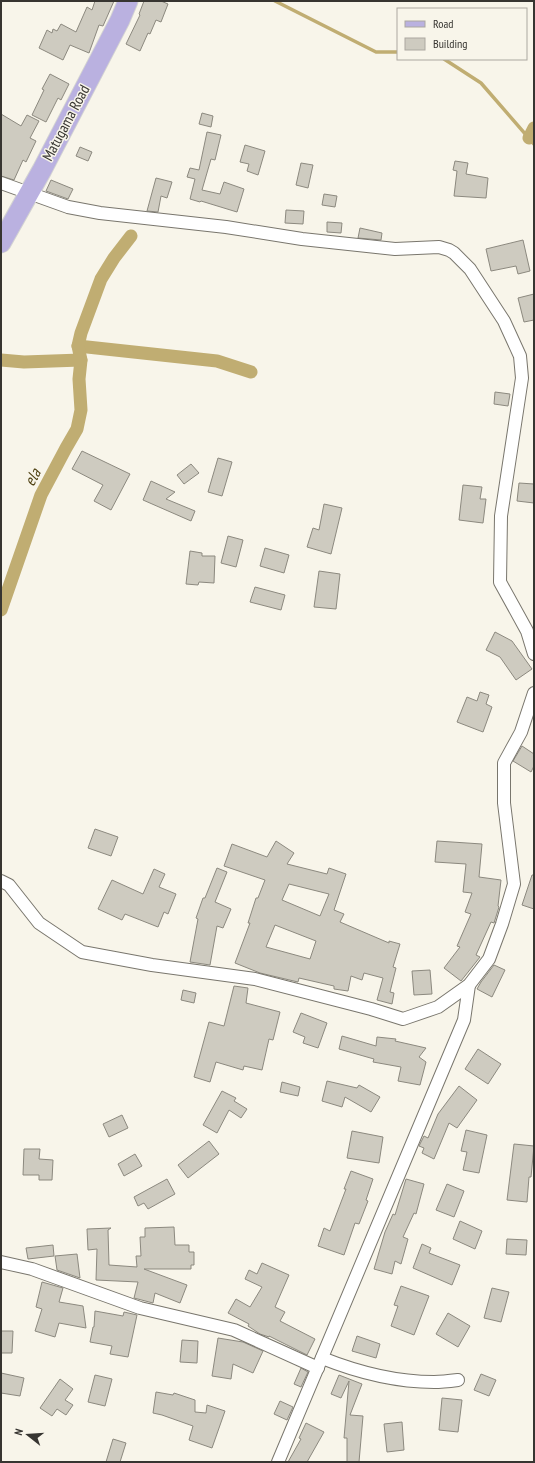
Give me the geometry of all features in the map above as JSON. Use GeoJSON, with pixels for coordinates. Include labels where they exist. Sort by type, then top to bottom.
{"type":"FeatureCollection","features":[{"type":"Feature","properties":{"kind":"main road","name":"Matugama Road"},"geometry":{"type":"LineString","coordinates":[[1,243],[120,20],[128,1]]}},
{"type":"Feature","properties":{"kind":"street"},"geometry":{"type":"LineString","coordinates":[[1,183],[68,207],[100,213],[193,223],[302,239],[395,249],[439,247],[454,253],[470,269],[504,321],[520,356],[522,378],[501,516],[500,582],[527,631],[534,654]]}},
{"type":"Feature","properties":{"kind":"street"},"geometry":{"type":"LineString","coordinates":[[1,881],[9,885],[39,923],[82,952],[152,966],[255,979],[371,1009],[403,1019],[438,1007],[470,985],[489,959],[502,924],[514,884],[504,803],[504,763],[521,732],[534,693]]}},
{"type":"Feature","properties":{"kind":"street"},"geometry":{"type":"LineString","coordinates":[[278,1462],[464,1020],[470,985]]}},
{"type":"Feature","properties":{"kind":"street"},"geometry":{"type":"LineString","coordinates":[[1,1262],[32,1269],[140,1308],[234,1330],[320,1363],[394,1379],[434,1382],[458,1380]]}},
{"type":"Feature","properties":{"kind":"building"},"geometry":{"type":"Polygon","coordinates":[[[95,1],[114,1],[103,26],[99,25],[89,53],[70,45],[63,60],[39,48],[47,30],[52,33],[53,29],[57,31],[61,24],[76,32],[87,7],[92,10],[95,1]]]}},
{"type":"Feature","properties":{"kind":"building"},"geometry":{"type":"Polygon","coordinates":[[[144,1],[161,1],[168,4],[161,22],[156,20],[140,51],[126,44],[140,15],[139,14],[144,1]]]}},
{"type":"Feature","properties":{"kind":"building"},"geometry":{"type":"Polygon","coordinates":[[[50,74],[69,84],[61,100],[58,98],[46,122],[32,115],[44,90],[42,89],[50,74]]]}},
{"type":"Feature","properties":{"kind":"building"},"geometry":{"type":"Polygon","coordinates":[[[202,113],[213,116],[211,127],[199,124],[202,113]]]}},
{"type":"Feature","properties":{"kind":"building"},"geometry":{"type":"Polygon","coordinates":[[[1,114],[21,126],[27,115],[39,121],[30,138],[36,141],[26,162],[23,160],[14,180],[1,176],[1,114]]]}},
{"type":"Feature","properties":{"kind":"building"},"geometry":{"type":"Polygon","coordinates":[[[207,132],[221,135],[215,160],[211,159],[202,190],[220,194],[224,182],[244,189],[237,212],[190,199],[195,179],[187,177],[190,168],[199,170],[207,132]]]}},
{"type":"Feature","properties":{"kind":"building"},"geometry":{"type":"Polygon","coordinates":[[[245,145],[265,151],[258,175],[247,171],[249,164],[240,162],[245,145]]]}},
{"type":"Feature","properties":{"kind":"building"},"geometry":{"type":"Polygon","coordinates":[[[80,147],[92,152],[88,161],[76,156],[80,147]]]}},
{"type":"Feature","properties":{"kind":"building"},"geometry":{"type":"Polygon","coordinates":[[[455,161],[468,163],[466,174],[488,178],[486,198],[454,196],[457,171],[453,170],[455,161]]]}},
{"type":"Feature","properties":{"kind":"building"},"geometry":{"type":"Polygon","coordinates":[[[301,163],[313,165],[308,188],[296,185],[301,163]]]}},
{"type":"Feature","properties":{"kind":"building"},"geometry":{"type":"Polygon","coordinates":[[[156,178],[172,182],[167,198],[161,196],[158,212],[147,211],[156,178]]]}},
{"type":"Feature","properties":{"kind":"building"},"geometry":{"type":"Polygon","coordinates":[[[51,180],[73,189],[68,199],[46,191],[51,180]]]}},
{"type":"Feature","properties":{"kind":"building"},"geometry":{"type":"Polygon","coordinates":[[[324,194],[337,196],[335,207],[322,205],[324,194]]]}},
{"type":"Feature","properties":{"kind":"building"},"geometry":{"type":"Polygon","coordinates":[[[286,210],[304,211],[303,224],[285,223],[286,210]]]}},
{"type":"Feature","properties":{"kind":"building"},"geometry":{"type":"Polygon","coordinates":[[[327,222],[342,223],[341,233],[327,232],[327,222]]]}},
{"type":"Feature","properties":{"kind":"building"},"geometry":{"type":"Polygon","coordinates":[[[360,228],[382,233],[381,240],[358,238],[360,228]]]}},
{"type":"Feature","properties":{"kind":"building"},"geometry":{"type":"Polygon","coordinates":[[[523,240],[530,271],[518,274],[516,266],[491,271],[486,249],[523,240]]]}},
{"type":"Feature","properties":{"kind":"building"},"geometry":{"type":"Polygon","coordinates":[[[534,294],[534,320],[524,322],[518,298],[534,294]]]}},
{"type":"Feature","properties":{"kind":"building"},"geometry":{"type":"Polygon","coordinates":[[[495,392],[510,394],[508,406],[494,404],[495,392]]]}},
{"type":"Feature","properties":{"kind":"building"},"geometry":{"type":"Polygon","coordinates":[[[82,451],[130,474],[111,510],[94,501],[103,485],[72,469],[82,451]]]}},
{"type":"Feature","properties":{"kind":"building"},"geometry":{"type":"Polygon","coordinates":[[[218,458],[232,462],[222,496],[208,492],[218,458]]]}},
{"type":"Feature","properties":{"kind":"building"},"geometry":{"type":"Polygon","coordinates":[[[191,464],[199,473],[184,484],[177,475],[191,464]]]}},
{"type":"Feature","properties":{"kind":"building"},"geometry":{"type":"Polygon","coordinates":[[[151,481],[175,492],[166,499],[195,511],[191,521],[143,500],[151,481]]]}},
{"type":"Feature","properties":{"kind":"building"},"geometry":{"type":"Polygon","coordinates":[[[519,483],[534,484],[534,503],[517,501],[519,483]]]}},
{"type":"Feature","properties":{"kind":"building"},"geometry":{"type":"Polygon","coordinates":[[[463,485],[482,487],[480,499],[486,499],[483,523],[459,520],[463,485]]]}},
{"type":"Feature","properties":{"kind":"building"},"geometry":{"type":"Polygon","coordinates":[[[324,504],[342,508],[331,554],[307,547],[313,528],[319,530],[324,504]]]}},
{"type":"Feature","properties":{"kind":"building"},"geometry":{"type":"Polygon","coordinates":[[[228,536],[243,540],[236,567],[221,563],[228,536]]]}},
{"type":"Feature","properties":{"kind":"building"},"geometry":{"type":"Polygon","coordinates":[[[265,548],[289,555],[284,573],[260,566],[265,548]]]}},
{"type":"Feature","properties":{"kind":"building"},"geometry":{"type":"Polygon","coordinates":[[[190,551],[202,553],[202,556],[215,556],[214,583],[199,582],[198,585],[186,584],[190,551]]]}},
{"type":"Feature","properties":{"kind":"building"},"geometry":{"type":"Polygon","coordinates":[[[319,571],[340,574],[336,609],[314,607],[319,571]]]}},
{"type":"Feature","properties":{"kind":"building"},"geometry":{"type":"Polygon","coordinates":[[[255,587],[285,595],[281,610],[250,602],[255,587]]]}},
{"type":"Feature","properties":{"kind":"building"},"geometry":{"type":"Polygon","coordinates":[[[495,632],[512,641],[532,669],[516,680],[500,657],[486,650],[495,632]]]}},
{"type":"Feature","properties":{"kind":"building"},"geometry":{"type":"Polygon","coordinates":[[[480,692],[489,695],[486,704],[492,707],[483,732],[457,722],[467,697],[477,701],[480,692]]]}},
{"type":"Feature","properties":{"kind":"building"},"geometry":{"type":"Polygon","coordinates":[[[522,746],[534,754],[534,766],[531,772],[513,761],[522,746]]]}},
{"type":"Feature","properties":{"kind":"building"},"geometry":{"type":"Polygon","coordinates":[[[95,829],[118,837],[111,856],[88,848],[95,829]]]}},
{"type":"Feature","properties":{"kind":"building"},"geometry":{"type":"Polygon","coordinates":[[[276,841],[294,853],[287,864],[327,874],[329,868],[346,874],[334,910],[344,914],[340,922],[389,943],[389,941],[400,944],[393,967],[396,968],[390,992],[394,993],[392,1004],[377,1000],[383,978],[364,973],[362,980],[351,976],[348,991],[334,989],[334,986],[299,978],[298,982],[260,973],[235,963],[250,923],[248,923],[256,898],[258,898],[265,880],[224,866],[232,844],[267,857],[276,841]],[[289,884],[282,900],[320,916],[329,894],[289,884]],[[275,925],[266,947],[310,959],[316,941],[275,925]]]}},
{"type":"Feature","properties":{"kind":"building"},"geometry":{"type":"Polygon","coordinates":[[[437,841],[482,844],[479,877],[501,880],[499,907],[494,923],[491,922],[476,955],[480,957],[461,981],[444,968],[460,947],[457,946],[471,914],[465,912],[472,893],[463,892],[466,864],[435,862],[437,841]]]}},
{"type":"Feature","properties":{"kind":"building"},"geometry":{"type":"Polygon","coordinates":[[[217,868],[227,872],[215,902],[231,909],[223,928],[217,926],[210,965],[190,962],[198,919],[196,918],[203,898],[205,898],[217,868]]]}},
{"type":"Feature","properties":{"kind":"building"},"geometry":{"type":"Polygon","coordinates":[[[154,869],[165,874],[159,887],[176,894],[168,914],[164,912],[158,927],[125,914],[122,920],[98,909],[112,880],[143,894],[154,869]]]}},
{"type":"Feature","properties":{"kind":"building"},"geometry":{"type":"Polygon","coordinates":[[[532,875],[534,875],[534,909],[522,905],[532,875]]]}},
{"type":"Feature","properties":{"kind":"building"},"geometry":{"type":"Polygon","coordinates":[[[494,965],[505,970],[492,997],[477,989],[494,965]]]}},
{"type":"Feature","properties":{"kind":"building"},"geometry":{"type":"Polygon","coordinates":[[[430,970],[432,994],[414,995],[412,971],[430,970]]]}},
{"type":"Feature","properties":{"kind":"building"},"geometry":{"type":"Polygon","coordinates":[[[234,986],[248,988],[246,1003],[280,1012],[273,1040],[269,1039],[262,1070],[244,1066],[243,1070],[216,1062],[210,1082],[194,1077],[209,1022],[224,1026],[234,986]]]}},
{"type":"Feature","properties":{"kind":"building"},"geometry":{"type":"Polygon","coordinates":[[[183,990],[196,993],[194,1003],[181,1000],[183,990]]]}},
{"type":"Feature","properties":{"kind":"building"},"geometry":{"type":"Polygon","coordinates":[[[301,1013],[327,1023],[318,1048],[303,1043],[305,1037],[293,1032],[301,1013]]]}},
{"type":"Feature","properties":{"kind":"building"},"geometry":{"type":"Polygon","coordinates":[[[342,1036],[376,1046],[377,1037],[396,1039],[395,1041],[426,1048],[419,1057],[426,1062],[420,1085],[398,1081],[401,1067],[373,1062],[374,1059],[339,1049],[342,1036]]]}},
{"type":"Feature","properties":{"kind":"building"},"geometry":{"type":"Polygon","coordinates":[[[478,1049],[501,1064],[488,1084],[465,1069],[478,1049]]]}},
{"type":"Feature","properties":{"kind":"building"},"geometry":{"type":"Polygon","coordinates":[[[327,1081],[357,1088],[359,1085],[380,1097],[371,1112],[345,1097],[342,1107],[322,1101],[327,1081]]]}},
{"type":"Feature","properties":{"kind":"building"},"geometry":{"type":"Polygon","coordinates":[[[282,1082],[300,1087],[298,1096],[280,1092],[282,1082]]]}},
{"type":"Feature","properties":{"kind":"building"},"geometry":{"type":"Polygon","coordinates":[[[459,1086],[477,1100],[457,1128],[449,1123],[434,1159],[422,1153],[424,1148],[419,1146],[424,1136],[428,1138],[438,1114],[459,1086]]]}},
{"type":"Feature","properties":{"kind":"building"},"geometry":{"type":"Polygon","coordinates":[[[222,1091],[236,1098],[234,1101],[247,1109],[241,1118],[229,1110],[217,1133],[203,1125],[222,1091]]]}},
{"type":"Feature","properties":{"kind":"building"},"geometry":{"type":"Polygon","coordinates":[[[122,1115],[128,1128],[109,1137],[103,1124],[122,1115]]]}},
{"type":"Feature","properties":{"kind":"building"},"geometry":{"type":"Polygon","coordinates":[[[466,1130],[487,1135],[479,1173],[463,1170],[467,1152],[461,1151],[466,1130]]]}},
{"type":"Feature","properties":{"kind":"building"},"geometry":{"type":"Polygon","coordinates":[[[352,1131],[383,1137],[379,1163],[347,1158],[352,1131]]]}},
{"type":"Feature","properties":{"kind":"building"},"geometry":{"type":"Polygon","coordinates":[[[209,1141],[219,1154],[188,1178],[178,1165],[209,1141]]]}},
{"type":"Feature","properties":{"kind":"building"},"geometry":{"type":"Polygon","coordinates":[[[514,1144],[534,1146],[527,1202],[507,1200],[514,1144]]]}},
{"type":"Feature","properties":{"kind":"building"},"geometry":{"type":"Polygon","coordinates":[[[24,1149],[40,1149],[39,1159],[53,1160],[52,1180],[39,1180],[39,1175],[23,1175],[24,1149]]]}},
{"type":"Feature","properties":{"kind":"building"},"geometry":{"type":"Polygon","coordinates":[[[135,1154],[142,1166],[124,1176],[118,1164],[135,1154]]]}},
{"type":"Feature","properties":{"kind":"building"},"geometry":{"type":"Polygon","coordinates":[[[351,1171],[373,1179],[366,1200],[368,1201],[359,1224],[355,1223],[344,1255],[318,1246],[324,1228],[330,1231],[346,1189],[344,1189],[351,1171]]]}},
{"type":"Feature","properties":{"kind":"building"},"geometry":{"type":"Polygon","coordinates":[[[167,1179],[175,1194],[148,1209],[144,1203],[138,1206],[134,1197],[167,1179]]]}},
{"type":"Feature","properties":{"kind":"building"},"geometry":{"type":"Polygon","coordinates":[[[406,1179],[424,1184],[416,1214],[414,1213],[403,1237],[408,1239],[401,1264],[395,1261],[392,1274],[374,1269],[385,1232],[393,1214],[395,1215],[406,1179]]]}},
{"type":"Feature","properties":{"kind":"building"},"geometry":{"type":"Polygon","coordinates":[[[447,1184],[464,1191],[454,1217],[436,1210],[447,1184]]]}},
{"type":"Feature","properties":{"kind":"building"},"geometry":{"type":"Polygon","coordinates":[[[460,1221],[482,1231],[475,1249],[453,1239],[460,1221]]]}},
{"type":"Feature","properties":{"kind":"building"},"geometry":{"type":"Polygon","coordinates":[[[174,1227],[175,1245],[189,1245],[189,1252],[194,1252],[194,1265],[191,1265],[191,1269],[144,1269],[187,1285],[180,1303],[155,1293],[153,1303],[134,1298],[138,1282],[96,1280],[97,1249],[88,1250],[87,1229],[111,1228],[108,1230],[109,1265],[137,1267],[136,1256],[141,1256],[140,1237],[145,1237],[145,1228],[174,1227]]]}},
{"type":"Feature","properties":{"kind":"building"},"geometry":{"type":"Polygon","coordinates":[[[507,1239],[527,1240],[526,1255],[506,1254],[507,1239]]]}},
{"type":"Feature","properties":{"kind":"building"},"geometry":{"type":"Polygon","coordinates":[[[422,1244],[431,1248],[429,1253],[460,1265],[452,1285],[413,1268],[422,1244]]]}},
{"type":"Feature","properties":{"kind":"building"},"geometry":{"type":"Polygon","coordinates":[[[53,1245],[54,1256],[28,1259],[26,1248],[53,1245]]]}},
{"type":"Feature","properties":{"kind":"building"},"geometry":{"type":"Polygon","coordinates":[[[77,1254],[80,1278],[57,1270],[55,1256],[77,1254]]]}},
{"type":"Feature","properties":{"kind":"building"},"geometry":{"type":"Polygon","coordinates":[[[262,1263],[289,1275],[275,1307],[285,1312],[280,1321],[315,1339],[307,1355],[269,1336],[260,1334],[248,1326],[249,1324],[228,1313],[236,1299],[250,1307],[262,1287],[245,1279],[249,1270],[257,1274],[262,1263]]]}},
{"type":"Feature","properties":{"kind":"building"},"geometry":{"type":"Polygon","coordinates":[[[42,1282],[63,1288],[59,1302],[83,1306],[86,1328],[59,1323],[55,1337],[35,1331],[42,1309],[36,1307],[42,1282]]]}},
{"type":"Feature","properties":{"kind":"building"},"geometry":{"type":"Polygon","coordinates":[[[401,1286],[429,1296],[414,1335],[391,1326],[398,1306],[394,1305],[401,1286]]]}},
{"type":"Feature","properties":{"kind":"building"},"geometry":{"type":"Polygon","coordinates":[[[492,1288],[509,1292],[501,1322],[484,1318],[492,1288]]]}},
{"type":"Feature","properties":{"kind":"building"},"geometry":{"type":"Polygon","coordinates":[[[95,1311],[123,1316],[124,1312],[137,1315],[128,1357],[110,1354],[112,1346],[90,1342],[94,1327],[95,1311]]]}},
{"type":"Feature","properties":{"kind":"building"},"geometry":{"type":"Polygon","coordinates":[[[448,1313],[470,1326],[458,1347],[436,1334],[448,1313]]]}},
{"type":"Feature","properties":{"kind":"building"},"geometry":{"type":"Polygon","coordinates":[[[1,1331],[13,1331],[12,1353],[1,1353],[1,1331]]]}},
{"type":"Feature","properties":{"kind":"building"},"geometry":{"type":"Polygon","coordinates":[[[357,1336],[380,1344],[376,1358],[352,1351],[357,1336]]]}},
{"type":"Feature","properties":{"kind":"building"},"geometry":{"type":"Polygon","coordinates":[[[218,1338],[243,1342],[263,1351],[253,1373],[233,1364],[231,1379],[212,1376],[218,1338]]]}},
{"type":"Feature","properties":{"kind":"building"},"geometry":{"type":"Polygon","coordinates":[[[182,1340],[198,1341],[197,1363],[180,1362],[182,1340]]]}},
{"type":"Feature","properties":{"kind":"building"},"geometry":{"type":"Polygon","coordinates":[[[301,1368],[308,1372],[301,1387],[294,1384],[301,1368]]]}},
{"type":"Feature","properties":{"kind":"building"},"geometry":{"type":"Polygon","coordinates":[[[1,1373],[24,1378],[20,1396],[1,1393],[1,1373]]]}},
{"type":"Feature","properties":{"kind":"building"},"geometry":{"type":"Polygon","coordinates":[[[481,1374],[496,1380],[489,1396],[474,1390],[481,1374]]]}},
{"type":"Feature","properties":{"kind":"building"},"geometry":{"type":"Polygon","coordinates":[[[95,1375],[112,1379],[105,1406],[88,1402],[95,1375]]]}},
{"type":"Feature","properties":{"kind":"building"},"geometry":{"type":"Polygon","coordinates":[[[339,1375],[362,1384],[350,1415],[363,1416],[359,1462],[347,1462],[347,1438],[344,1438],[349,1381],[341,1398],[331,1394],[339,1375]]]}},
{"type":"Feature","properties":{"kind":"building"},"geometry":{"type":"Polygon","coordinates":[[[60,1379],[73,1389],[65,1400],[73,1405],[66,1415],[57,1409],[52,1416],[40,1408],[60,1379]]]}},
{"type":"Feature","properties":{"kind":"building"},"geometry":{"type":"Polygon","coordinates":[[[156,1392],[173,1395],[174,1393],[195,1400],[195,1412],[206,1413],[207,1405],[225,1411],[212,1448],[189,1440],[193,1426],[153,1413],[156,1392]]]}},
{"type":"Feature","properties":{"kind":"building"},"geometry":{"type":"Polygon","coordinates":[[[442,1398],[462,1400],[458,1432],[439,1430],[442,1398]]]}},
{"type":"Feature","properties":{"kind":"building"},"geometry":{"type":"Polygon","coordinates":[[[280,1401],[293,1407],[287,1420],[274,1414],[280,1401]]]}},
{"type":"Feature","properties":{"kind":"building"},"geometry":{"type":"Polygon","coordinates":[[[402,1422],[404,1450],[387,1452],[384,1424],[402,1422]]]}},
{"type":"Feature","properties":{"kind":"building"},"geometry":{"type":"Polygon","coordinates":[[[306,1423],[324,1432],[307,1462],[288,1462],[301,1439],[299,1438],[306,1423]]]}},
{"type":"Feature","properties":{"kind":"building"},"geometry":{"type":"Polygon","coordinates":[[[113,1439],[126,1443],[120,1462],[106,1462],[113,1439]]]}},
{"type":"Feature","properties":{"kind":"waterway"},"geometry":{"type":"LineString","coordinates":[[275,1],[376,52],[397,52]]}},
{"type":"Feature","properties":{"kind":"waterway"},"geometry":{"type":"LineString","coordinates":[[446,60],[481,83],[534,144]]}},
{"type":"Feature","properties":{"kind":"waterway","name":"ela"},"geometry":{"type":"LineString","coordinates":[[529,138],[534,128]]}},
{"type":"Feature","properties":{"kind":"waterway","name":"ela"},"geometry":{"type":"LineString","coordinates":[[1,610],[41,495],[77,429],[81,410],[79,379],[81,360],[78,346],[81,333],[101,279],[114,258],[131,236]]}},
{"type":"Feature","properties":{"kind":"waterway","name":"ela"},"geometry":{"type":"LineString","coordinates":[[78,346],[217,361],[251,372]]}},
{"type":"Feature","properties":{"kind":"waterway","name":"ela"},"geometry":{"type":"LineString","coordinates":[[1,360],[24,362],[81,360]]}}]}
